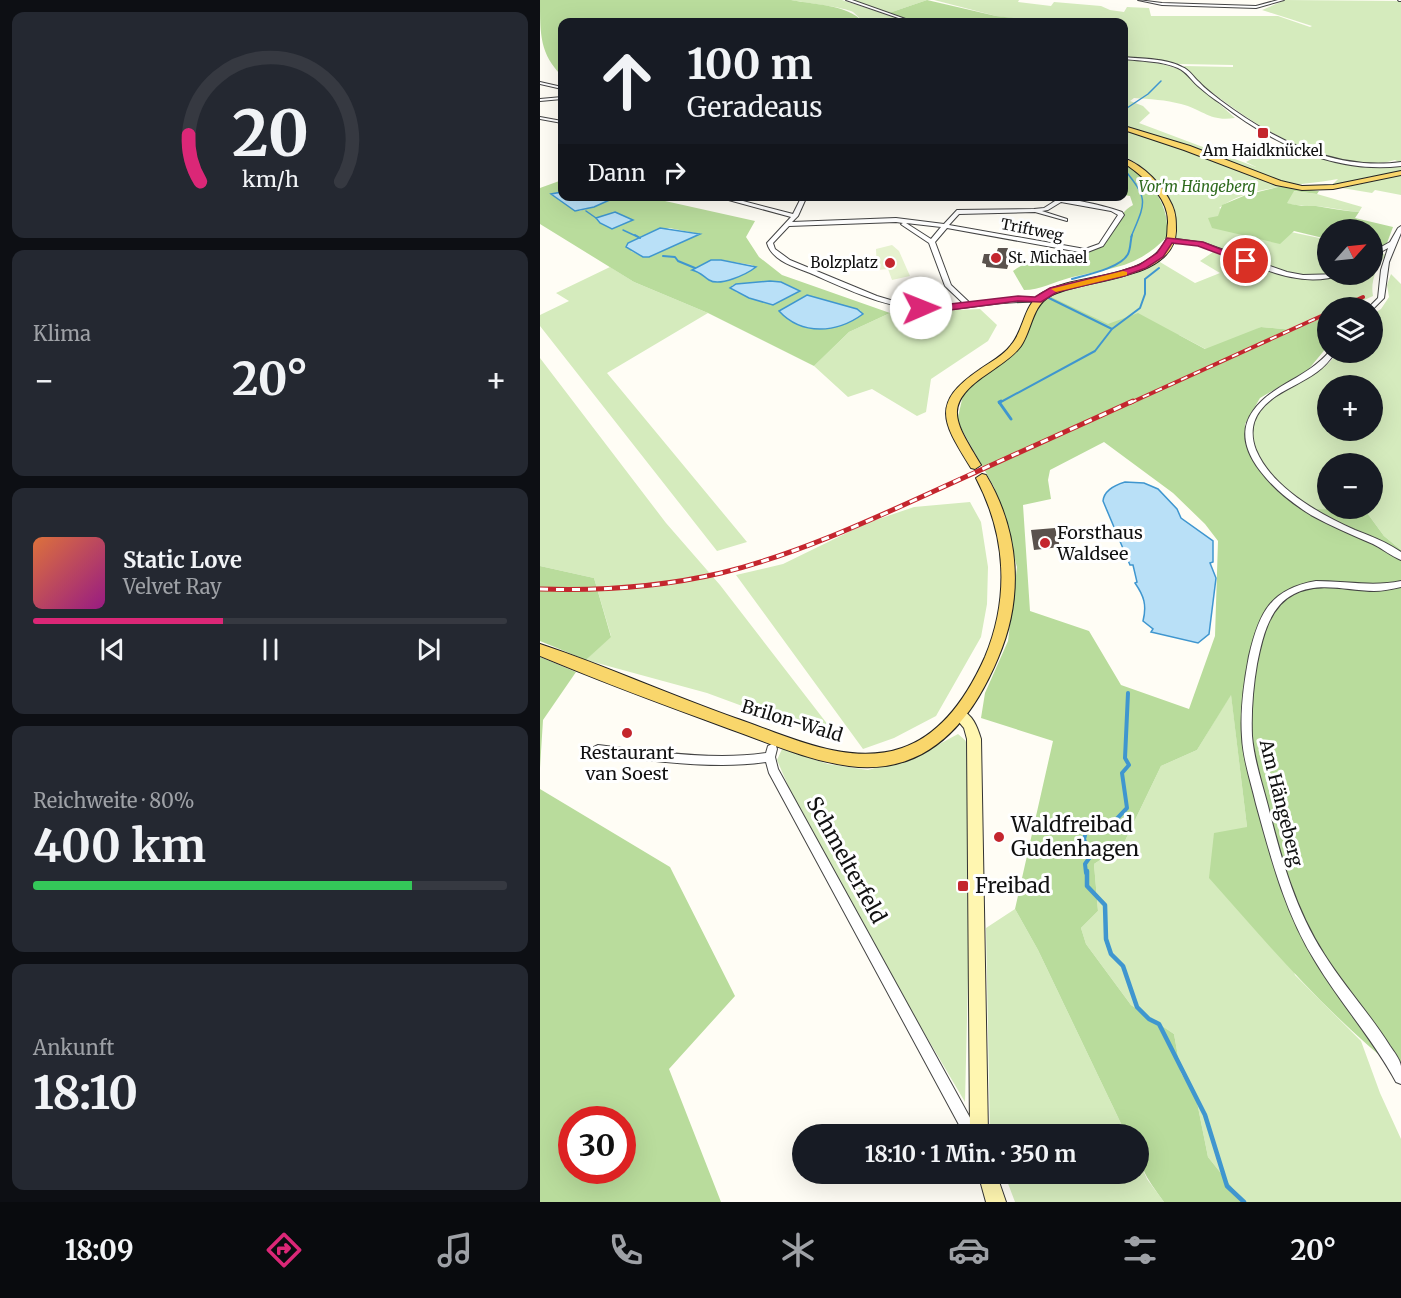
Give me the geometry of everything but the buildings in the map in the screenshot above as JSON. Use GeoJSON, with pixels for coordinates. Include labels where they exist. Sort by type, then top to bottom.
{"type":"FeatureCollection","features":[{"type":"Feature","properties":{"kind":"main road"},"geometry":{"type":"LineString","coordinates":[[1128,129],[1187,148],[1279,183],[1302,188],[1333,188],[1401,173]]}},
{"type":"Feature","properties":{"kind":"main road"},"geometry":{"type":"LineString","coordinates":[[975,465],[955,429],[950,415],[951,401],[961,388],[1005,357],[1018,344],[1025,330],[1031,308],[1037,300],[1054,290],[1143,267],[1160,255],[1170,240],[1172,218],[1164,198],[1146,177],[1128,163]]}},
{"type":"Feature","properties":{"kind":"main road","name":"Brilon-Wald"},"geometry":{"type":"LineString","coordinates":[[540,650],[810,750],[846,758],[879,759],[906,754],[935,739],[960,715],[976,691],[993,654],[1005,616],[1009,593],[1008,558],[1004,533],[982,478]]}},
{"type":"Feature","properties":{"kind":"main road"},"geometry":{"type":"LineString","coordinates":[[960,715],[970,725],[974,739],[979,1124]]}},
{"type":"Feature","properties":{"kind":"main road"},"geometry":{"type":"LineString","coordinates":[[990,1184],[996,1202]]}},
{"type":"Feature","properties":{"kind":"street"},"geometry":{"type":"LineString","coordinates":[[848,0],[900,18]]}},
{"type":"Feature","properties":{"kind":"street"},"geometry":{"type":"LineString","coordinates":[[1140,0],[1162,4],[1256,8],[1282,0]]}},
{"type":"Feature","properties":{"kind":"street"},"geometry":{"type":"LineString","coordinates":[[1128,59],[1171,64],[1183,69],[1199,85],[1249,123],[1326,158],[1366,166],[1401,164]]}},
{"type":"Feature","properties":{"kind":"street"},"geometry":{"type":"LineString","coordinates":[[540,83],[558,87]]}},
{"type":"Feature","properties":{"kind":"street"},"geometry":{"type":"LineString","coordinates":[[540,100],[558,98]]}},
{"type":"Feature","properties":{"kind":"street"},"geometry":{"type":"LineString","coordinates":[[540,118],[558,121]]}},
{"type":"Feature","properties":{"kind":"street"},"geometry":{"type":"LineString","coordinates":[[736,201],[795,216]]}},
{"type":"Feature","properties":{"kind":"street"},"geometry":{"type":"LineString","coordinates":[[802,201],[795,216],[770,245],[772,250],[785,260],[885,302],[927,308],[1018,298],[1037,300]]}},
{"type":"Feature","properties":{"kind":"street"},"geometry":{"type":"LineString","coordinates":[[932,242],[953,215],[960,211],[1034,211],[1046,209],[1058,201]]}},
{"type":"Feature","properties":{"kind":"street","name":"Triftweg"},"geometry":{"type":"LineString","coordinates":[[944,226],[1085,251],[1101,245],[1121,216],[1120,213],[1112,210],[1065,201]]}},
{"type":"Feature","properties":{"kind":"street"},"geometry":{"type":"LineString","coordinates":[[1034,211],[1065,220]]}},
{"type":"Feature","properties":{"kind":"street"},"geometry":{"type":"LineString","coordinates":[[789,224],[896,220],[944,226]]}},
{"type":"Feature","properties":{"kind":"street"},"geometry":{"type":"LineString","coordinates":[[896,220],[915,229],[932,242],[948,286],[969,305]]}},
{"type":"Feature","properties":{"kind":"street"},"geometry":{"type":"LineString","coordinates":[[1381,297],[1381,280],[1391,244],[1401,228]]}},
{"type":"Feature","properties":{"kind":"street"},"geometry":{"type":"LineString","coordinates":[[1170,240],[1209,246],[1289,276],[1317,278]]}},
{"type":"Feature","properties":{"kind":"street"},"geometry":{"type":"LineString","coordinates":[[1383,249],[1391,244]]}},
{"type":"Feature","properties":{"kind":"street"},"geometry":{"type":"LineString","coordinates":[[1322,363],[1308,377],[1259,407],[1248,428],[1250,445],[1272,479],[1299,503],[1328,521],[1384,546],[1401,557]]}},
{"type":"Feature","properties":{"kind":"street","name":"Am Hängeberg"},"geometry":{"type":"LineString","coordinates":[[1401,584],[1385,586],[1317,585],[1295,589],[1284,595],[1270,610],[1260,635],[1251,672],[1246,721],[1251,759],[1276,863],[1293,908],[1332,976],[1383,1042],[1401,1077]]}},
{"type":"Feature","properties":{"kind":"street","name":"Schmelterfeld"},"geometry":{"type":"LineString","coordinates":[[598,750],[663,757],[743,761],[771,753],[773,770],[812,846],[966,1124]]}},
{"type":"Feature","properties":{"kind":"street"},"geometry":{"type":"LineString","coordinates":[[1383,1042],[1401,1062]]}},
{"type":"Feature","properties":{"kind":"green space"},"geometry":{"type":"Polygon","coordinates":[[[540,0],[791,0],[840,8],[858,18],[558,18],[558,71],[545,52],[540,24],[540,0]]]}},
{"type":"Feature","properties":{"kind":"green space"},"geometry":{"type":"Polygon","coordinates":[[[791,0],[842,0],[898,18],[859,18],[848,10],[791,0]]]}},
{"type":"Feature","properties":{"kind":"green space"},"geometry":{"type":"Polygon","coordinates":[[[851,0],[927,0],[889,13],[851,0]]]}},
{"type":"Feature","properties":{"kind":"green space"},"geometry":{"type":"Polygon","coordinates":[[[927,0],[1014,18],[905,18],[889,13],[927,0]]]}},
{"type":"Feature","properties":{"kind":"green space"},"geometry":{"type":"Polygon","coordinates":[[[934,0],[1019,0],[1018,2],[1051,6],[1054,2],[1101,6],[1124,12],[1127,7],[1149,8],[1151,16],[1278,16],[1310,27],[1312,26],[1262,10],[1285,0],[1401,1],[1401,163],[1395,160],[1372,164],[1349,162],[1325,157],[1302,148],[1236,110],[1204,87],[1184,66],[1233,67],[1233,65],[1179,64],[1128,58],[1128,18],[996,16],[934,0]]]}},
{"type":"Feature","properties":{"kind":"green space","name":"Vor'm Hängeberg"},"geometry":{"type":"Polygon","coordinates":[[[1128,60],[1162,64],[1182,70],[1235,118],[1213,117],[1189,106],[1134,98],[1130,101],[1143,106],[1150,113],[1139,123],[1256,167],[1246,162],[1284,142],[1327,159],[1355,165],[1384,167],[1401,165],[1401,195],[1375,190],[1372,193],[1342,188],[1375,181],[1372,176],[1331,186],[1338,179],[1276,187],[1231,200],[1219,208],[1291,232],[1317,238],[1317,285],[1372,285],[1373,296],[1317,297],[1317,320],[1293,330],[1261,327],[1213,353],[1179,335],[1082,360],[1049,296],[1059,291],[1120,277],[1160,262],[1195,283],[1220,273],[1200,261],[1216,250],[1191,244],[1175,245],[1174,210],[1165,191],[1150,174],[1128,158],[1128,60]]]}},
{"type":"Feature","properties":{"kind":"green space"},"geometry":{"type":"Polygon","coordinates":[[[1128,165],[1150,184],[1162,203],[1167,237],[1155,248],[1133,262],[1121,266],[1069,278],[1036,289],[1024,290],[1013,271],[1022,265],[1042,259],[1092,248],[1133,205],[1128,196],[1128,165]]]}},
{"type":"Feature","properties":{"kind":"green space"},"geometry":{"type":"Polygon","coordinates":[[[558,181],[558,193],[552,195],[558,201],[579,211],[607,201],[665,201],[755,221],[746,237],[759,257],[782,275],[890,313],[849,332],[814,366],[708,313],[634,282],[540,224],[540,188],[558,181]],[[669,228],[642,237],[631,251],[643,257],[649,257],[700,234],[669,228]],[[721,260],[699,272],[710,281],[720,282],[755,267],[752,265],[721,260]],[[781,282],[732,285],[736,292],[773,305],[800,291],[781,282]],[[807,295],[785,316],[807,327],[824,329],[832,327],[861,311],[857,309],[807,295]]]}},
{"type":"Feature","properties":{"kind":"green space"},"geometry":{"type":"Polygon","coordinates":[[[1282,186],[1319,191],[1317,194],[1294,191],[1287,203],[1359,212],[1355,218],[1359,219],[1317,219],[1317,237],[1294,231],[1280,244],[1212,228],[1208,218],[1218,216],[1222,205],[1246,195],[1282,186]]]}},
{"type":"Feature","properties":{"kind":"green space"},"geometry":{"type":"Polygon","coordinates":[[[1293,191],[1317,194],[1362,207],[1359,212],[1286,203],[1293,191]]]}},
{"type":"Feature","properties":{"kind":"green space"},"geometry":{"type":"Polygon","coordinates":[[[1383,225],[1393,227],[1387,243],[1383,246],[1383,225]]]}},
{"type":"Feature","properties":{"kind":"green space","name":"Bolzplatz"},"geometry":{"type":"Polygon","coordinates":[[[892,245],[899,251],[910,276],[892,280],[888,269],[877,270],[876,249],[892,245]]]}},
{"type":"Feature","properties":{"kind":"green space"},"geometry":{"type":"Polygon","coordinates":[[[610,267],[634,282],[708,313],[607,373],[747,542],[717,551],[540,326],[540,315],[569,301],[556,293],[610,267]]]}},
{"type":"Feature","properties":{"kind":"green space"},"geometry":{"type":"Polygon","coordinates":[[[1391,274],[1401,284],[1401,550],[1384,536],[1372,519],[1383,519],[1383,453],[1317,453],[1317,510],[1311,510],[1283,487],[1267,469],[1253,447],[1251,423],[1273,399],[1329,363],[1383,363],[1383,306],[1389,297],[1387,285],[1391,274]]]}},
{"type":"Feature","properties":{"kind":"green space"},"geometry":{"type":"Polygon","coordinates":[[[1049,296],[1108,324],[1138,313],[1205,349],[1261,327],[1293,330],[1317,320],[1317,359],[1308,370],[1260,398],[1245,424],[1246,446],[1273,483],[1302,509],[1317,509],[1317,519],[1372,519],[1384,536],[1401,550],[1401,1073],[1325,1004],[1209,878],[1214,833],[1247,827],[1231,695],[1197,750],[1161,766],[1123,845],[1094,864],[1098,911],[1081,928],[1086,944],[1131,1005],[1174,1034],[1181,1073],[1196,1097],[1208,1157],[1244,1202],[1164,1202],[1149,1179],[1149,1124],[1121,1124],[1038,950],[1015,909],[1053,741],[981,718],[985,693],[1008,641],[1017,567],[994,487],[957,421],[964,391],[1004,356],[1029,324],[1042,302],[1049,296]],[[1104,442],[1050,470],[1048,480],[1051,499],[1023,505],[1030,611],[1089,631],[1121,685],[1189,709],[1215,636],[1218,541],[1205,524],[1173,493],[1104,442]]]}},
{"type":"Feature","properties":{"kind":"green space"},"geometry":{"type":"Polygon","coordinates":[[[980,309],[997,325],[988,341],[931,379],[926,412],[917,416],[872,389],[848,397],[814,366],[849,332],[890,313],[980,309]]]}},
{"type":"Feature","properties":{"kind":"green space"},"geometry":{"type":"Polygon","coordinates":[[[540,358],[666,523],[720,585],[842,743],[707,693],[586,660],[611,636],[594,578],[540,566],[540,358]]]}},
{"type":"Feature","properties":{"kind":"green space"},"geometry":{"type":"Polygon","coordinates":[[[970,502],[981,522],[988,567],[987,604],[981,637],[936,716],[894,738],[863,749],[736,575],[783,564],[867,523],[914,507],[970,502]]]}},
{"type":"Feature","properties":{"kind":"green space"},"geometry":{"type":"Polygon","coordinates":[[[540,566],[594,578],[611,637],[586,660],[540,641],[540,566]]]}},
{"type":"Feature","properties":{"kind":"green space"},"geometry":{"type":"Polygon","coordinates":[[[540,657],[576,672],[543,720],[540,768],[540,657]]]}},
{"type":"Feature","properties":{"kind":"green space"},"geometry":{"type":"Polygon","coordinates":[[[1231,694],[1247,827],[1295,975],[1361,1041],[1380,1093],[1401,1139],[1401,1202],[1244,1202],[1208,1157],[1196,1097],[1181,1073],[1174,1034],[1131,1005],[1086,944],[1081,928],[1098,911],[1094,864],[1123,845],[1161,766],[1197,750],[1231,694]]]}},
{"type":"Feature","properties":{"kind":"green space"},"geometry":{"type":"Polygon","coordinates":[[[958,734],[969,748],[969,935],[965,1102],[814,846],[777,760],[782,749],[828,764],[868,770],[919,755],[958,734]]]}},
{"type":"Feature","properties":{"kind":"green space"},"geometry":{"type":"Polygon","coordinates":[[[540,789],[670,867],[735,996],[669,1069],[721,1202],[540,1202],[540,789]]]}},
{"type":"Feature","properties":{"kind":"green space"},"geometry":{"type":"Polygon","coordinates":[[[1015,909],[1038,950],[1121,1124],[990,1124],[986,928],[1015,909]]]}},
{"type":"Feature","properties":{"kind":"green space"},"geometry":{"type":"Polygon","coordinates":[[[1149,1182],[1164,1202],[1015,1202],[1008,1184],[1149,1184],[1149,1182]]]}},
{"type":"Feature","properties":{"kind":"water"},"geometry":{"type":"Polygon","coordinates":[[[561,201],[607,201],[594,207],[575,211],[561,201]]]}},
{"type":"Feature","properties":{"kind":"water"},"geometry":{"type":"Polygon","coordinates":[[[615,212],[633,220],[612,229],[600,223],[596,218],[615,212]]]}},
{"type":"Feature","properties":{"kind":"water"},"geometry":{"type":"Polygon","coordinates":[[[660,228],[700,234],[649,257],[643,257],[626,247],[628,243],[660,228]]]}},
{"type":"Feature","properties":{"kind":"water"},"geometry":{"type":"Polygon","coordinates":[[[711,260],[756,267],[740,276],[720,282],[709,280],[692,270],[711,260]]]}},
{"type":"Feature","properties":{"kind":"water"},"geometry":{"type":"Polygon","coordinates":[[[781,282],[800,291],[773,305],[749,298],[730,288],[736,284],[781,282]]]}},
{"type":"Feature","properties":{"kind":"water"},"geometry":{"type":"Polygon","coordinates":[[[807,295],[857,309],[863,314],[842,325],[820,329],[798,325],[779,311],[807,295]]]}},
{"type":"Feature","properties":{"kind":"water"},"geometry":{"type":"Polygon","coordinates":[[[1125,482],[1144,483],[1158,489],[1177,509],[1181,518],[1213,541],[1213,562],[1210,563],[1216,578],[1209,634],[1198,643],[1151,632],[1153,629],[1143,621],[1144,601],[1135,583],[1137,582],[1133,565],[1130,565],[1103,501],[1108,491],[1125,482]]]}},
{"type":"Feature","properties":{"kind":"waterway"},"geometry":{"type":"LineString","coordinates":[[1128,107],[1148,94],[1161,81]]}},
{"type":"Feature","properties":{"kind":"waterway"},"geometry":{"type":"LineString","coordinates":[[1128,174],[1138,188],[1142,201],[1140,216],[1131,237]]}},
{"type":"Feature","properties":{"kind":"waterway"},"geometry":{"type":"LineString","coordinates":[[586,211],[596,218]]}},
{"type":"Feature","properties":{"kind":"waterway"},"geometry":{"type":"LineString","coordinates":[[623,230],[638,237]]}},
{"type":"Feature","properties":{"kind":"waterway"},"geometry":{"type":"LineString","coordinates":[[635,235],[640,238]]}},
{"type":"Feature","properties":{"kind":"waterway"},"geometry":{"type":"LineString","coordinates":[[1072,279],[1103,270],[1124,259],[1129,252],[1132,235]]}},
{"type":"Feature","properties":{"kind":"waterway"},"geometry":{"type":"LineString","coordinates":[[663,256],[675,257],[678,261],[695,268]]}},
{"type":"Feature","properties":{"kind":"waterway"},"geometry":{"type":"LineString","coordinates":[[1112,329],[1140,308],[1145,294],[1145,279],[1159,268]]}},
{"type":"Feature","properties":{"kind":"waterway"},"geometry":{"type":"LineString","coordinates":[[1049,298],[1112,329]]}},
{"type":"Feature","properties":{"kind":"waterway"},"geometry":{"type":"LineString","coordinates":[[1000,403],[1095,351],[1112,329]]}},
{"type":"Feature","properties":{"kind":"waterway"},"geometry":{"type":"LineString","coordinates":[[1000,403],[1011,419]]}},
{"type":"Feature","properties":{"kind":"waterway"},"geometry":{"type":"LineString","coordinates":[[1086,873],[1085,864],[1090,857],[1084,839],[1086,832],[1108,828],[1127,808],[1122,773],[1129,765],[1125,758],[1128,693]]}},
{"type":"Feature","properties":{"kind":"waterway"},"geometry":{"type":"LineString","coordinates":[[1087,871],[1087,886],[1105,905],[1106,939],[1111,954],[1123,966],[1137,1007],[1149,1019],[1159,1024],[1205,1115],[1227,1186],[1244,1202]]}},
{"type":"Feature","properties":{"kind":"railway"},"geometry":{"type":"LineString","coordinates":[[1130,403],[1317,318]]}},
{"type":"Feature","properties":{"kind":"railway"},"geometry":{"type":"LineString","coordinates":[[540,589],[608,589],[653,585],[698,578],[748,566],[827,538],[879,516],[1133,401]]}},
{"type":"Feature","properties":{"kind":"slow traffic"},"geometry":{"type":"LineString","coordinates":[[1056,289],[1123,274]]}},
{"type":"Feature","properties":{"kind":"place","name":"Am Haidknückel"},"geometry":{"type":"Point","coordinates":[1263,133]}},
{"type":"Feature","properties":{"kind":"place","name":"St. Michael"},"geometry":{"type":"Point","coordinates":[996,258]}},
{"type":"Feature","properties":{"kind":"place","name":"Bolzplatz"},"geometry":{"type":"Point","coordinates":[890,263]}},
{"type":"Feature","properties":{"kind":"place","name":"Forsthaus Waldsee"},"geometry":{"type":"Point","coordinates":[1045,543]}},
{"type":"Feature","properties":{"kind":"place","name":"Restaurant van Soest"},"geometry":{"type":"Point","coordinates":[627,733]}},
{"type":"Feature","properties":{"kind":"place","name":"Waldfreibad Gudenhagen"},"geometry":{"type":"Point","coordinates":[999,837]}},
{"type":"Feature","properties":{"kind":"place","name":"Freibad"},"geometry":{"type":"Point","coordinates":[963,886]}},
{"type":"Feature","properties":{"kind":"route"},"geometry":{"type":"LineString","coordinates":[[921,308],[987,304],[1018,298],[1037,300],[1062,287],[1143,267],[1160,255],[1170,240],[1199,243],[1246,261]]}}]}
